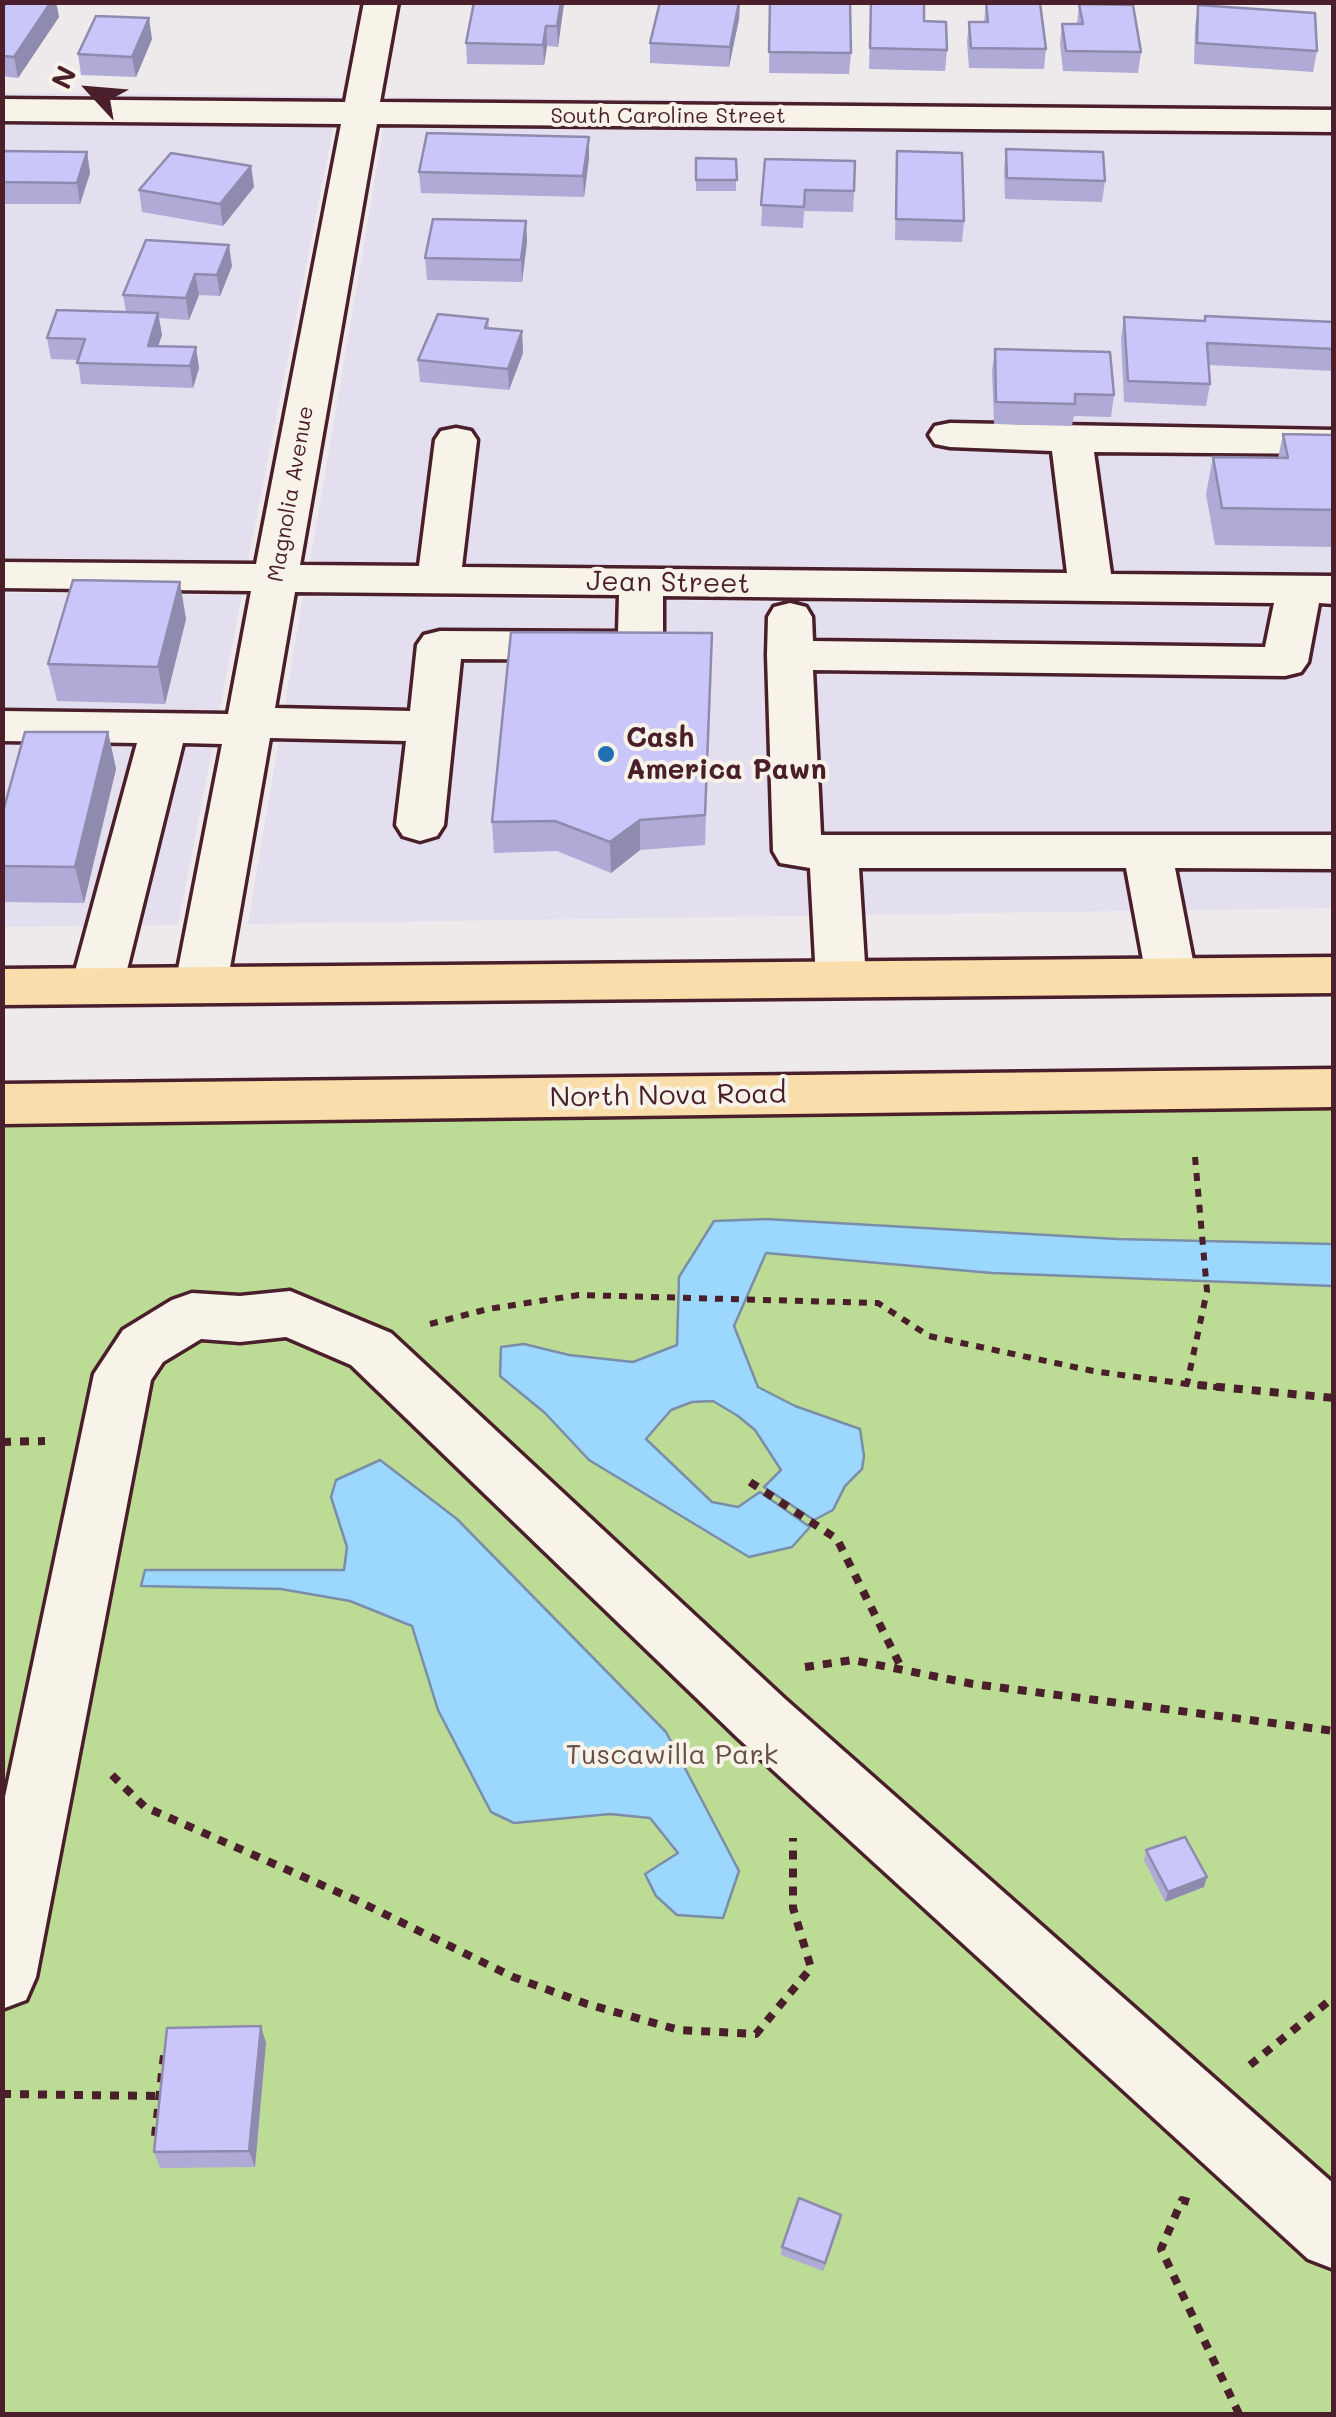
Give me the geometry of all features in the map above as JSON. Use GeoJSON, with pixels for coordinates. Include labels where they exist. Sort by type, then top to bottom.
{"type":"FeatureCollection","features":[{"type":"Feature","properties":{"kind":"main road"},"geometry":{"type":"LineString","coordinates":[[2,987],[1334,975]]}},
{"type":"Feature","properties":{"kind":"main road","name":"North Nova Road"},"geometry":{"type":"LineString","coordinates":[[2,1104],[1334,1088]]}},
{"type":"Feature","properties":{"kind":"street","name":"Magnolia Avenue"},"geometry":{"type":"LineString","coordinates":[[201,985],[381,2]]}},
{"type":"Feature","properties":{"kind":"street","name":"South Caroline Street"},"geometry":{"type":"LineString","coordinates":[[2,110],[1334,121]]}},
{"type":"Feature","properties":{"kind":"street"},"geometry":{"type":"LineString","coordinates":[[950,435],[1334,442]]}},
{"type":"Feature","properties":{"kind":"street"},"geometry":{"type":"LineString","coordinates":[[1071,438],[1090,588]]}},
{"type":"Feature","properties":{"kind":"street"},"geometry":{"type":"LineString","coordinates":[[420,824],[440,645],[456,440]]}},
{"type":"Feature","properties":{"kind":"street","name":"Jean Street"},"geometry":{"type":"LineString","coordinates":[[2,575],[1316,590]]}},
{"type":"Feature","properties":{"kind":"street"},"geometry":{"type":"LineString","coordinates":[[440,645],[640,646],[641,582]]}},
{"type":"Feature","properties":{"kind":"street"},"geometry":{"type":"LineString","coordinates":[[790,584],[796,852],[1334,852]]}},
{"type":"Feature","properties":{"kind":"street"},"geometry":{"type":"LineString","coordinates":[[790,654],[1285,662],[1316,590]]}},
{"type":"Feature","properties":{"kind":"street"},"geometry":{"type":"LineString","coordinates":[[2,726],[431,726]]}},
{"type":"Feature","properties":{"kind":"street"},"geometry":{"type":"LineString","coordinates":[[97,986],[164,726]]}},
{"type":"Feature","properties":{"kind":"street"},"geometry":{"type":"LineString","coordinates":[[834,851],[841,979]]}},
{"type":"Feature","properties":{"kind":"street"},"geometry":{"type":"LineString","coordinates":[[1146,852],[1171,976]]}},
{"type":"Feature","properties":{"kind":"street"},"geometry":{"type":"LineString","coordinates":[[2,1978],[124,1374],[142,1346],[192,1316],[240,1319],[290,1314],[371,1350],[762,1719],[1334,2233]]}},
{"type":"Feature","properties":{"kind":"path"},"geometry":{"type":"LineString","coordinates":[[1187,1384],[1208,1292],[1195,1157]]}},
{"type":"Feature","properties":{"kind":"path"},"geometry":{"type":"LineString","coordinates":[[419,1327],[488,1309],[579,1295],[878,1303],[928,1336],[1093,1370],[1187,1384],[1334,1398]]}},
{"type":"Feature","properties":{"kind":"path"},"geometry":{"type":"LineString","coordinates":[[2,1442],[54,1440]]}},
{"type":"Feature","properties":{"kind":"path"},"geometry":{"type":"LineString","coordinates":[[750,1482],[837,1539],[903,1671]]}},
{"type":"Feature","properties":{"kind":"path"},"geometry":{"type":"LineString","coordinates":[[804,1668],[853,1660],[972,1684],[1334,1730]]}},
{"type":"Feature","properties":{"kind":"path"},"geometry":{"type":"LineString","coordinates":[[108,1770],[145,1808],[358,1901],[513,1977],[587,2004],[678,2030],[756,2034],[811,1968],[793,1908],[793,1829]]}},
{"type":"Feature","properties":{"kind":"path"},"geometry":{"type":"LineString","coordinates":[[155,2136],[164,2055]]}},
{"type":"Feature","properties":{"kind":"path"},"geometry":{"type":"LineString","coordinates":[[2,2094],[159,2096]]}},
{"type":"Feature","properties":{"kind":"path"},"geometry":{"type":"LineString","coordinates":[[1199,2204],[1182,2200],[1161,2248],[1239,2414]]}},
{"type":"Feature","properties":{"kind":"shaded area"},"geometry":{"type":"Polygon","coordinates":[[[3,93],[340,96],[338,102],[3,99],[3,93]]]}},
{"type":"Feature","properties":{"kind":"shaded area"},"geometry":{"type":"Polygon","coordinates":[[[389,97],[1333,106],[1334,110],[388,102],[389,97]]]}},
{"type":"Feature","properties":{"kind":"shaded area"},"geometry":{"type":"Polygon","coordinates":[[[3,122],[334,124],[248,561],[3,558],[3,122]]]}},
{"type":"Feature","properties":{"kind":"shaded area"},"geometry":{"type":"Polygon","coordinates":[[[384,125],[1333,133],[1333,573],[310,562],[384,125]]]}},
{"type":"Feature","properties":{"kind":"shaded area"},"geometry":{"type":"Polygon","coordinates":[[[2,593],[242,595],[178,925],[3,927],[2,593]]]}},
{"type":"Feature","properties":{"kind":"shaded area"},"geometry":{"type":"Polygon","coordinates":[[[303,596],[1333,608],[1333,908],[248,924],[303,596]]]}},
{"type":"Feature","properties":{"kind":"green space","name":"Tuscawilla Park"},"geometry":{"type":"Polygon","coordinates":[[[1333,1087],[1333,2414],[3,2414],[2,1104],[1333,1087]]]}},
{"type":"Feature","properties":{"kind":"water"},"geometry":{"type":"Polygon","coordinates":[[[766,1219],[1117,1239],[1333,1244],[1333,1286],[992,1273],[766,1253],[734,1326],[758,1387],[795,1406],[860,1429],[862,1469],[845,1486],[833,1510],[814,1520],[764,1487],[781,1470],[755,1430],[713,1401],[692,1402],[671,1410],[646,1439],[712,1502],[738,1507],[760,1492],[810,1527],[792,1547],[749,1557],[589,1460],[545,1413],[500,1376],[501,1347],[524,1344],[569,1355],[633,1362],[677,1345],[679,1277],[714,1221],[766,1219]]]}},
{"type":"Feature","properties":{"kind":"water"},"geometry":{"type":"Polygon","coordinates":[[[380,1460],[457,1519],[666,1732],[739,1871],[723,1918],[677,1915],[656,1896],[645,1874],[678,1853],[650,1818],[610,1814],[514,1823],[491,1812],[438,1710],[412,1626],[350,1601],[281,1589],[141,1586],[145,1570],[344,1570],[347,1547],[331,1497],[336,1480],[380,1460]]]}},
{"type":"Feature","properties":{"kind":"building"},"geometry":{"type":"Polygon","coordinates":[[[7,2],[51,2],[14,57],[2,56],[2,8],[7,2]]]}},
{"type":"Feature","properties":{"kind":"building"},"geometry":{"type":"Polygon","coordinates":[[[474,2],[561,2],[557,26],[546,26],[543,45],[466,43],[474,2]]]}},
{"type":"Feature","properties":{"kind":"building"},"geometry":{"type":"Polygon","coordinates":[[[660,2],[739,2],[730,47],[650,43],[660,2]]]}},
{"type":"Feature","properties":{"kind":"building"},"geometry":{"type":"Polygon","coordinates":[[[770,2],[850,2],[851,53],[769,52],[770,2]]]}},
{"type":"Feature","properties":{"kind":"building"},"geometry":{"type":"Polygon","coordinates":[[[871,2],[924,2],[924,21],[946,22],[947,50],[870,48],[871,2]]]}},
{"type":"Feature","properties":{"kind":"building"},"geometry":{"type":"Polygon","coordinates":[[[986,2],[1040,3],[1046,49],[971,48],[969,22],[988,22],[986,2]]]}},
{"type":"Feature","properties":{"kind":"building"},"geometry":{"type":"Polygon","coordinates":[[[1079,4],[1133,5],[1141,52],[1066,51],[1062,24],[1083,24],[1079,4]]]}},
{"type":"Feature","properties":{"kind":"building"},"geometry":{"type":"Polygon","coordinates":[[[1198,5],[1315,13],[1317,51],[1197,43],[1198,5]]]}},
{"type":"Feature","properties":{"kind":"building"},"geometry":{"type":"Polygon","coordinates":[[[96,16],[149,18],[132,57],[78,54],[96,16]]]}},
{"type":"Feature","properties":{"kind":"building"},"geometry":{"type":"Polygon","coordinates":[[[427,133],[589,137],[583,176],[419,172],[427,133]]]}},
{"type":"Feature","properties":{"kind":"building"},"geometry":{"type":"Polygon","coordinates":[[[1006,149],[1103,152],[1105,181],[1007,178],[1006,149]]]}},
{"type":"Feature","properties":{"kind":"building"},"geometry":{"type":"Polygon","coordinates":[[[2,151],[87,152],[77,183],[2,182],[2,151]]]}},
{"type":"Feature","properties":{"kind":"building"},"geometry":{"type":"Polygon","coordinates":[[[897,151],[962,153],[964,221],[896,219],[897,151]]]}},
{"type":"Feature","properties":{"kind":"building"},"geometry":{"type":"Polygon","coordinates":[[[171,153],[251,166],[220,204],[139,190],[171,153]]]}},
{"type":"Feature","properties":{"kind":"building"},"geometry":{"type":"Polygon","coordinates":[[[696,158],[736,159],[737,180],[696,180],[696,158]]]}},
{"type":"Feature","properties":{"kind":"building"},"geometry":{"type":"Polygon","coordinates":[[[765,159],[855,161],[854,191],[805,190],[804,207],[761,205],[765,159]]]}},
{"type":"Feature","properties":{"kind":"building"},"geometry":{"type":"Polygon","coordinates":[[[433,219],[526,221],[521,260],[425,258],[433,219]]]}},
{"type":"Feature","properties":{"kind":"building"},"geometry":{"type":"Polygon","coordinates":[[[146,240],[229,245],[217,275],[195,274],[186,298],[123,295],[146,240]]]}},
{"type":"Feature","properties":{"kind":"building"},"geometry":{"type":"Polygon","coordinates":[[[57,310],[158,313],[148,346],[196,347],[190,366],[77,363],[85,339],[47,338],[57,310]]]}},
{"type":"Feature","properties":{"kind":"building"},"geometry":{"type":"Polygon","coordinates":[[[438,314],[488,319],[485,328],[522,331],[508,369],[418,360],[438,314]]]}},
{"type":"Feature","properties":{"kind":"building"},"geometry":{"type":"Polygon","coordinates":[[[1205,316],[1334,322],[1334,349],[1207,343],[1210,384],[1128,381],[1124,317],[1205,321],[1205,316]]]}},
{"type":"Feature","properties":{"kind":"building"},"geometry":{"type":"Polygon","coordinates":[[[995,349],[1110,352],[1114,395],[1075,394],[1075,404],[996,402],[995,349]]]}},
{"type":"Feature","properties":{"kind":"building"},"geometry":{"type":"Polygon","coordinates":[[[1283,434],[1334,435],[1334,510],[1222,508],[1213,457],[1288,458],[1283,434]]]}},
{"type":"Feature","properties":{"kind":"building"},"geometry":{"type":"Polygon","coordinates":[[[73,580],[180,582],[158,667],[48,664],[73,580]]]}},
{"type":"Feature","properties":{"kind":"building","name":"Cash America Pawn"},"geometry":{"type":"Polygon","coordinates":[[[511,632],[712,633],[705,815],[640,820],[610,842],[555,821],[492,822],[511,632]]]}},
{"type":"Feature","properties":{"kind":"building"},"geometry":{"type":"Polygon","coordinates":[[[25,732],[108,732],[75,867],[2,866],[2,815],[25,732]]]}},
{"type":"Feature","properties":{"kind":"building"},"geometry":{"type":"Polygon","coordinates":[[[1185,1837],[1207,1877],[1168,1892],[1146,1850],[1185,1837]]]}},
{"type":"Feature","properties":{"kind":"building"},"geometry":{"type":"Polygon","coordinates":[[[261,2026],[249,2151],[154,2152],[167,2028],[261,2026]]]}},
{"type":"Feature","properties":{"kind":"building"},"geometry":{"type":"Polygon","coordinates":[[[799,2198],[841,2215],[825,2263],[782,2247],[799,2198]]]}},
{"type":"Feature","properties":{"kind":"place","name":"Cash America Pawn"},"geometry":{"type":"Point","coordinates":[606,754]}}]}
